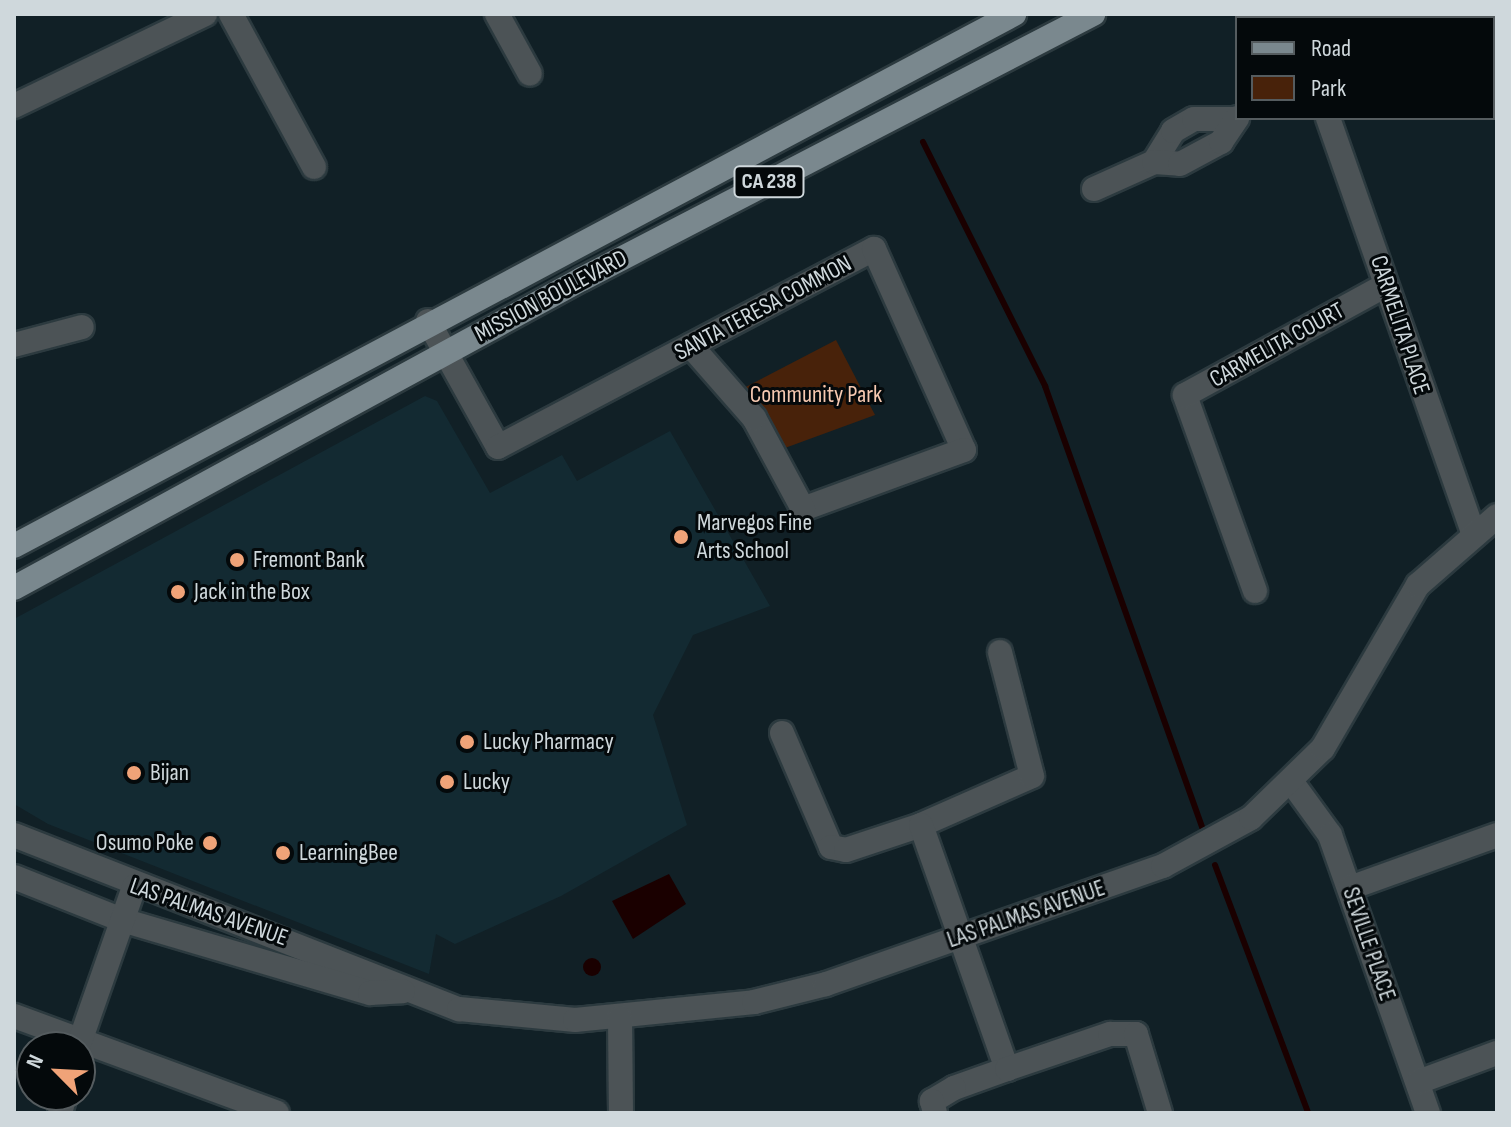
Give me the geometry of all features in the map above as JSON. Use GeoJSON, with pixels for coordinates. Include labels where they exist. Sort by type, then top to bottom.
{"type":"FeatureCollection","features":[{"type":"Feature","properties":{"kind":"main road","name":"MISSION BOULEVARD"},"geometry":{"type":"LineString","coordinates":[[14,546],[428,321],[1014,14]]}},
{"type":"Feature","properties":{"kind":"main road","name":"MISSION BOULEVARD"},"geometry":{"type":"LineString","coordinates":[[14,588],[446,353],[1093,14]]}},
{"type":"Feature","properties":{"kind":"street"},"geometry":{"type":"LineString","coordinates":[[14,106],[205,14]]}},
{"type":"Feature","properties":{"kind":"street"},"geometry":{"type":"LineString","coordinates":[[231,14],[314,167]]}},
{"type":"Feature","properties":{"kind":"street"},"geometry":{"type":"LineString","coordinates":[[497,14],[530,74]]}},
{"type":"Feature","properties":{"kind":"street"},"geometry":{"type":"LineString","coordinates":[[1154,162],[1173,131],[1194,119],[1235,118]]}},
{"type":"Feature","properties":{"kind":"street"},"geometry":{"type":"LineString","coordinates":[[1094,189],[1154,162],[1180,164],[1221,142],[1235,120]]}},
{"type":"Feature","properties":{"kind":"street","name":"CARMELITA PLACE"},"geometry":{"type":"LineString","coordinates":[[1329,120],[1384,286],[1473,531]]}},
{"type":"Feature","properties":{"kind":"street","name":"SANTA TERESA COMMON"},"geometry":{"type":"LineString","coordinates":[[446,353],[498,447],[874,249],[964,450],[803,509],[754,418],[691,346]]}},
{"type":"Feature","properties":{"kind":"street","name":"CARMELITA COURT"},"geometry":{"type":"LineString","coordinates":[[1255,591],[1185,395],[1384,286]]}},
{"type":"Feature","properties":{"kind":"street"},"geometry":{"type":"LineString","coordinates":[[428,321],[446,353]]}},
{"type":"Feature","properties":{"kind":"street"},"geometry":{"type":"LineString","coordinates":[[14,345],[82,327]]}},
{"type":"Feature","properties":{"kind":"street","name":"LAS PALMAS AVENUE"},"geometry":{"type":"LineString","coordinates":[[14,877],[122,920],[370,993],[403,991],[492,1016],[620,1018],[754,1002],[961,937],[1163,866],[1251,818],[1293,784],[1349,710],[1418,585],[1473,531],[1497,516]]}},
{"type":"Feature","properties":{"kind":"street"},"geometry":{"type":"LineString","coordinates":[[782,733],[831,847],[846,850],[921,825],[1032,776],[1000,652]]}},
{"type":"Feature","properties":{"kind":"street","name":"SEVILLE PLACE"},"geometry":{"type":"LineString","coordinates":[[1293,784],[1330,835],[1428,1113]]}},
{"type":"Feature","properties":{"kind":"street"},"geometry":{"type":"LineString","coordinates":[[921,825],[1007,1069]]}},
{"type":"Feature","properties":{"kind":"street","name":"LAS PALMAS AVENUE"},"geometry":{"type":"LineString","coordinates":[[14,835],[134,887],[376,970],[403,991]]}},
{"type":"Feature","properties":{"kind":"street"},"geometry":{"type":"LineString","coordinates":[[1350,888],[1497,835]]}},
{"type":"Feature","properties":{"kind":"street"},"geometry":{"type":"LineString","coordinates":[[83,1031],[134,887]]}},
{"type":"Feature","properties":{"kind":"street"},"geometry":{"type":"LineString","coordinates":[[14,1016],[50,1031]]}},
{"type":"Feature","properties":{"kind":"street"},"geometry":{"type":"LineString","coordinates":[[620,1018],[621,1113]]}},
{"type":"Feature","properties":{"kind":"street"},"geometry":{"type":"LineString","coordinates":[[935,1113],[932,1101],[943,1095],[1007,1069],[1110,1034],[1136,1034],[1160,1113]]}},
{"type":"Feature","properties":{"kind":"street"},"geometry":{"type":"LineString","coordinates":[[96,1049],[277,1113]]}},
{"type":"Feature","properties":{"kind":"street"},"geometry":{"type":"LineString","coordinates":[[1418,1082],[1497,1053]]}},
{"type":"Feature","properties":{"kind":"shaded area"},"geometry":{"type":"Polygon","coordinates":[[[425,396],[437,401],[490,493],[562,455],[577,481],[670,431],[770,606],[693,635],[653,715],[687,825],[561,896],[455,944],[436,934],[429,974],[48,824],[14,804],[14,619],[425,396]]]}},
{"type":"Feature","properties":{"kind":"shaded area"},"geometry":{"type":"Polygon","coordinates":[[[669,874],[686,904],[633,939],[612,901],[669,874]]]}},
{"type":"Feature","properties":{"kind":"shaded area"},"geometry":{"type":"Polygon","coordinates":[[[592,958],[601,967],[592,976],[583,967],[592,958]]]}},
{"type":"Feature","properties":{"kind":"green space","name":"Community Park"},"geometry":{"type":"Polygon","coordinates":[[[836,340],[875,415],[774,452],[734,393],[836,340]]]}},
{"type":"Feature","properties":{"kind":"waterway"},"geometry":{"type":"LineString","coordinates":[[923,142],[1045,386],[1202,828]]}},
{"type":"Feature","properties":{"kind":"waterway"},"geometry":{"type":"LineString","coordinates":[[1215,865],[1308,1113]]}},
{"type":"Feature","properties":{"kind":"place","name":"Marvegos Fine Arts School"},"geometry":{"type":"Point","coordinates":[681,537]}},
{"type":"Feature","properties":{"kind":"place","name":"Fremont Bank"},"geometry":{"type":"Point","coordinates":[237,560]}},
{"type":"Feature","properties":{"kind":"place","name":"Jack in the Box"},"geometry":{"type":"Point","coordinates":[178,592]}},
{"type":"Feature","properties":{"kind":"place","name":"Lucky Pharmacy"},"geometry":{"type":"Point","coordinates":[467,742]}},
{"type":"Feature","properties":{"kind":"place","name":"Bijan"},"geometry":{"type":"Point","coordinates":[134,773]}},
{"type":"Feature","properties":{"kind":"place","name":"Lucky"},"geometry":{"type":"Point","coordinates":[447,782]}},
{"type":"Feature","properties":{"kind":"place","name":"Osumo Poke"},"geometry":{"type":"Point","coordinates":[210,843]}},
{"type":"Feature","properties":{"kind":"place","name":"LearningBee"},"geometry":{"type":"Point","coordinates":[283,853]}}]}
